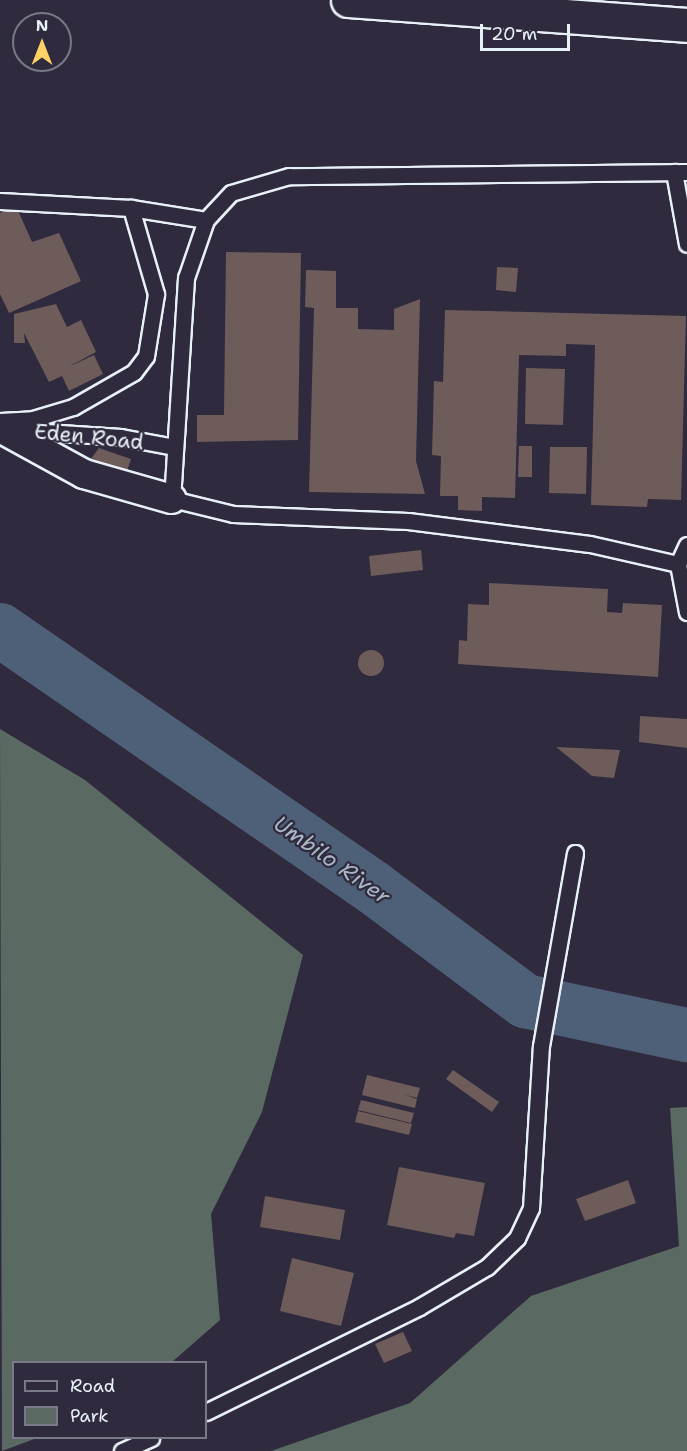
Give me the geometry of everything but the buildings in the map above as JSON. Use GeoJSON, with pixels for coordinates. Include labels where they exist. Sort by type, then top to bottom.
{"type":"FeatureCollection","features":[{"type":"Feature","properties":{"kind":"highway"},"geometry":{"type":"LineString","coordinates":[[348,0],[687,25]]}},
{"type":"Feature","properties":{"kind":"street","name":"Eden Road"},"geometry":{"type":"LineString","coordinates":[[1,426],[84,474],[172,499]]}},
{"type":"Feature","properties":{"kind":"lane"},"geometry":{"type":"LineString","coordinates":[[678,564],[590,544],[408,521],[233,514],[172,499],[186,278],[206,220],[231,193],[289,176],[680,172],[687,244]]}},
{"type":"Feature","properties":{"kind":"lane"},"geometry":{"type":"LineString","coordinates":[[0,201],[131,208],[206,220]]}},
{"type":"Feature","properties":{"kind":"lane"},"geometry":{"type":"LineString","coordinates":[[1,426],[33,419],[73,406],[134,372],[146,356],[156,294],[131,208]]}},
{"type":"Feature","properties":{"kind":"lane","name":"Eden Road"},"geometry":{"type":"LineString","coordinates":[[1,426],[121,437],[175,447]]}},
{"type":"Feature","properties":{"kind":"lane"},"geometry":{"type":"LineString","coordinates":[[687,545],[678,564],[687,612]]}},
{"type":"Feature","properties":{"kind":"lane"},"geometry":{"type":"LineString","coordinates":[[207,1412],[419,1307],[487,1267],[517,1238],[531,1208],[541,1046],[575,853]]}},
{"type":"Feature","properties":{"kind":"lane"},"geometry":{"type":"LineString","coordinates":[[122,1451],[147,1439]]}},
{"type":"Feature","properties":{"kind":"green space"},"geometry":{"type":"Polygon","coordinates":[[[0,729],[85,780],[303,955],[262,1112],[211,1214],[220,1320],[173,1361],[12,1361],[12,1439],[34,1439],[2,1451],[0,729]]]}},
{"type":"Feature","properties":{"kind":"green space"},"geometry":{"type":"Polygon","coordinates":[[[687,1107],[687,1451],[271,1451],[410,1403],[531,1296],[679,1246],[670,1108],[687,1107]]]}},
{"type":"Feature","properties":{"kind":"waterway","name":"Umbilo River"},"geometry":{"type":"LineString","coordinates":[[0,630],[374,888],[525,1001],[687,1035]]}}]}
